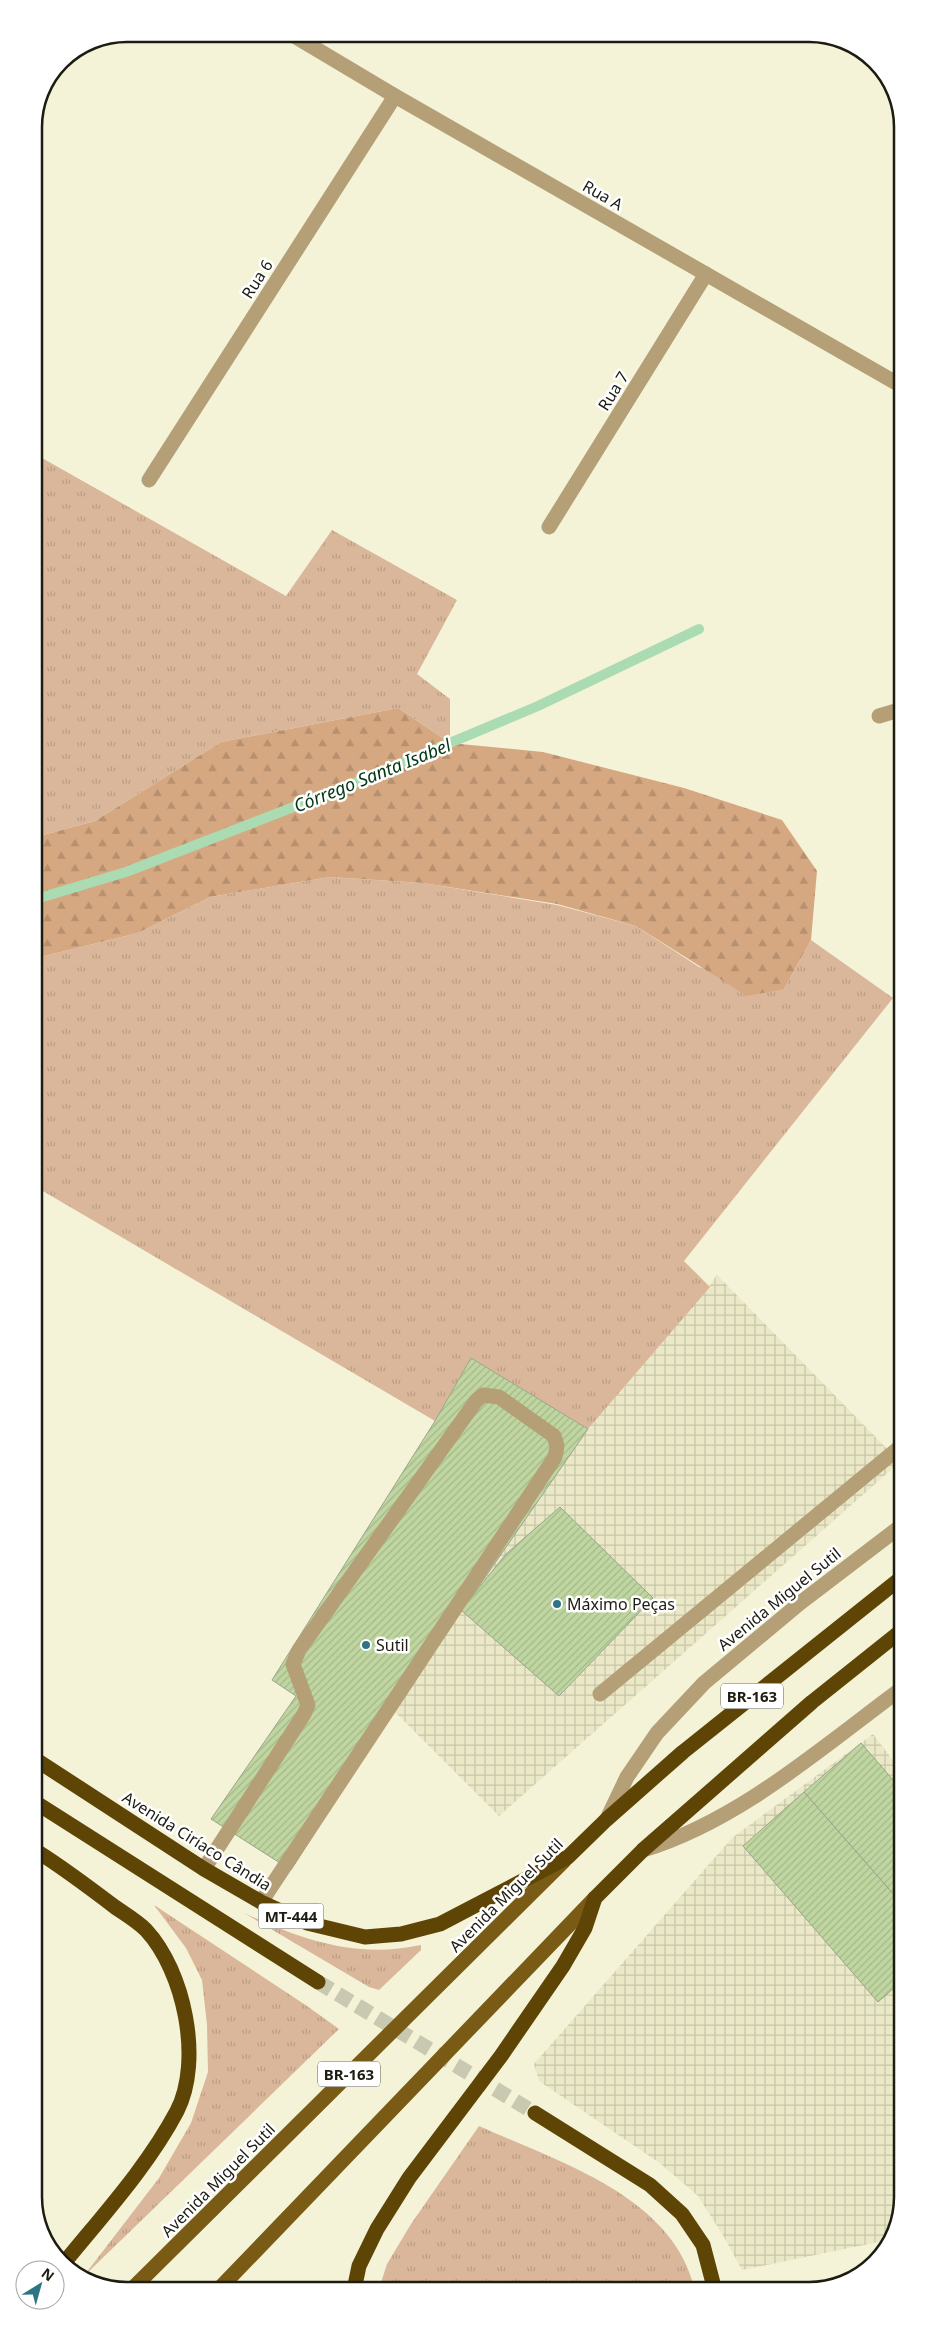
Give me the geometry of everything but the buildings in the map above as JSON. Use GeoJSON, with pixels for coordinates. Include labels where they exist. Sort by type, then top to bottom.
{"type":"FeatureCollection","features":[{"type":"Feature","properties":{"kind":"highway","name":"BR-163"},"geometry":{"type":"LineString","coordinates":[[607,1819],[683,1752],[894,1584]]}},
{"type":"Feature","properties":{"kind":"highway","name":"BR-163"},"geometry":{"type":"LineString","coordinates":[[595,1898],[643,1850],[812,1702],[894,1637]]}},
{"type":"Feature","properties":{"kind":"highway","name":"Avenida Ciríaco Cândia"},"geometry":{"type":"LineString","coordinates":[[42,1764],[204,1869],[261,1902],[307,1923],[365,1937],[401,1934],[440,1924],[568,1857]]}},
{"type":"Feature","properties":{"kind":"highway"},"geometry":{"type":"LineString","coordinates":[[42,1807],[318,1982]]}},
{"type":"Feature","properties":{"kind":"highway","name":"Avenida Miguel Sutil"},"geometry":{"type":"LineString","coordinates":[[568,1857],[607,1819]]}},
{"type":"Feature","properties":{"kind":"highway"},"geometry":{"type":"LineString","coordinates":[[42,1855],[65,1869],[146,1929],[168,1963],[184,2007],[189,2032],[189,2063],[185,2088],[178,2110],[128,2184],[68,2259]]}},
{"type":"Feature","properties":{"kind":"highway"},"geometry":{"type":"LineString","coordinates":[[356,2282],[359,2266],[377,2228],[409,2178],[501,2056],[563,1966],[585,1928],[595,1898]]}},
{"type":"Feature","properties":{"kind":"highway"},"geometry":{"type":"LineString","coordinates":[[535,2113],[650,2185],[682,2214],[703,2245],[713,2282]]}},
{"type":"Feature","properties":{"kind":"main road","name":"Avenida Miguel Sutil"},"geometry":{"type":"LineString","coordinates":[[139,2282],[568,1857]]}},
{"type":"Feature","properties":{"kind":"main road","name":"BR-163"},"geometry":{"type":"LineString","coordinates":[[226,2282],[595,1898]]}},
{"type":"Feature","properties":{"kind":"street","name":"Rua A"},"geometry":{"type":"LineString","coordinates":[[305,42],[395,96],[894,382]]}},
{"type":"Feature","properties":{"kind":"street","name":"Rua 6"},"geometry":{"type":"LineString","coordinates":[[150,480],[395,96]]}},
{"type":"Feature","properties":{"kind":"street","name":"Rua 7"},"geometry":{"type":"LineString","coordinates":[[549,527],[706,274]]}},
{"type":"Feature","properties":{"kind":"street"},"geometry":{"type":"LineString","coordinates":[[879,716],[894,712]]}},
{"type":"Feature","properties":{"kind":"street"},"geometry":{"type":"LineString","coordinates":[[204,1869],[308,1705],[293,1664],[299,1650],[476,1401],[483,1394],[499,1397],[554,1436],[557,1446],[555,1457],[261,1902]]}},
{"type":"Feature","properties":{"kind":"street"},"geometry":{"type":"LineString","coordinates":[[600,1694],[894,1453]]}},
{"type":"Feature","properties":{"kind":"street","name":"Avenida Miguel Sutil"},"geometry":{"type":"LineString","coordinates":[[607,1819],[628,1777],[656,1733],[704,1683],[800,1602],[894,1531]]}},
{"type":"Feature","properties":{"kind":"street"},"geometry":{"type":"LineString","coordinates":[[643,1850],[684,1836],[724,1816],[766,1788],[894,1694]]}},
{"type":"Feature","properties":{"kind":"shaded area"},"geometry":{"type":"Polygon","coordinates":[[[717,1275],[894,1456],[894,1467],[499,1816],[393,1710],[588,1429],[702,1296],[717,1275]]]}},
{"type":"Feature","properties":{"kind":"shaded area"},"geometry":{"type":"Polygon","coordinates":[[[873,1734],[894,1762],[894,2197],[891,2219],[881,2241],[742,2270],[698,2196],[661,2164],[539,2081],[534,2064],[732,1838],[873,1734]]]}},
{"type":"Feature","properties":{"kind":"green space"},"geometry":{"type":"Polygon","coordinates":[[[43,458],[286,596],[332,530],[457,600],[417,674],[450,699],[450,743],[398,708],[221,742],[95,821],[43,835],[43,458]]]}},
{"type":"Feature","properties":{"kind":"green space"},"geometry":{"type":"Polygon","coordinates":[[[398,708],[450,743],[543,752],[684,788],[782,820],[817,871],[811,940],[784,989],[747,996],[636,926],[557,904],[423,883],[330,877],[210,897],[138,933],[43,956],[43,835],[95,821],[221,742],[398,708]]]}},
{"type":"Feature","properties":{"kind":"green space"},"geometry":{"type":"Polygon","coordinates":[[[330,877],[423,883],[557,905],[636,926],[699,967],[784,989],[811,940],[893,998],[684,1261],[710,1287],[588,1429],[471,1358],[435,1421],[42,1191],[43,956],[138,933],[210,897],[330,877]]]}},
{"type":"Feature","properties":{"kind":"green space"},"geometry":{"type":"Polygon","coordinates":[[[154,1905],[339,2029],[88,2272],[159,2178],[191,2123],[208,2072],[207,2025],[202,1980],[186,1948],[154,1905]]]}},
{"type":"Feature","properties":{"kind":"green space"},"geometry":{"type":"Polygon","coordinates":[[[244,1913],[308,1939],[330,1944],[374,1950],[421,1945],[421,1950],[379,1990],[369,1987],[244,1913]]]}},
{"type":"Feature","properties":{"kind":"green space"},"geometry":{"type":"Polygon","coordinates":[[[479,2126],[575,2168],[607,2185],[636,2205],[662,2228],[681,2255],[692,2282],[381,2282],[387,2264],[411,2224],[479,2126]]]}},
{"type":"Feature","properties":{"kind":"waterway","name":"Córrego Santa Isabel"},"geometry":{"type":"LineString","coordinates":[[43,897],[126,872],[345,787],[538,706],[699,629]]}},
{"type":"Feature","properties":{"kind":"tunnel"},"geometry":{"type":"LineString","coordinates":[[318,1982],[535,2113]]}},
{"type":"Feature","properties":{"kind":"place","name":"Máximo Peças"},"geometry":{"type":"Point","coordinates":[557,1604]}},
{"type":"Feature","properties":{"kind":"place","name":"Sutil"},"geometry":{"type":"Point","coordinates":[366,1645]}}]}
